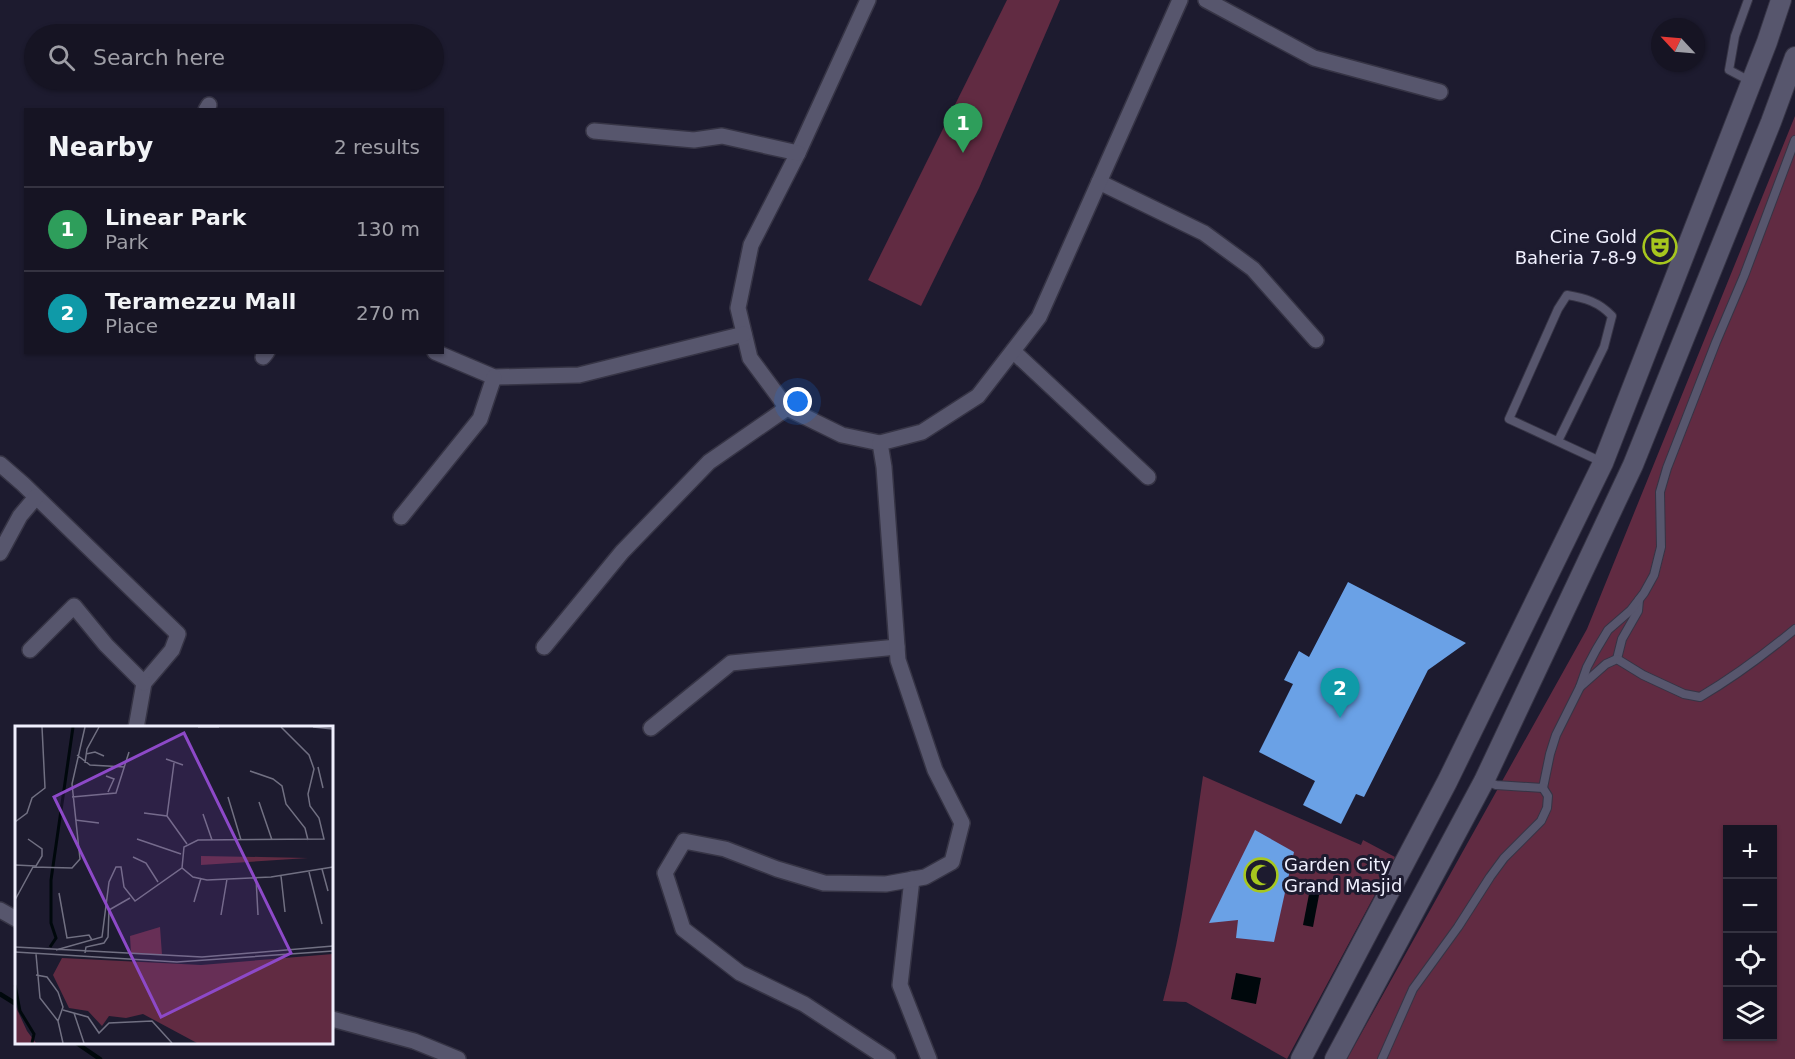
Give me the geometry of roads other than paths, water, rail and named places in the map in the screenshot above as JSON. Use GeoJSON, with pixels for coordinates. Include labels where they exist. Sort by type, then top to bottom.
{"type":"FeatureCollection","features":[{"type":"Feature","properties":{"kind":"street"},"geometry":{"type":"LineString","coordinates":[[868,0],[798,153],[751,245],[738,308],[750,358],[787,408],[842,435],[880,443],[922,432],[978,396],[1039,317],[1180,0]]}},
{"type":"Feature","properties":{"kind":"street"},"geometry":{"type":"LineString","coordinates":[[1206,0],[1314,58],[1440,92]]}},
{"type":"Feature","properties":{"kind":"street"},"geometry":{"type":"LineString","coordinates":[[1301,1059],[1447,782],[1603,463],[1781,0]]}},
{"type":"Feature","properties":{"kind":"street"},"geometry":{"type":"LineString","coordinates":[[1335,1059],[1484,781],[1633,465],[1795,57]]}},
{"type":"Feature","properties":{"kind":"street"},"geometry":{"type":"LineString","coordinates":[[594,131],[694,140],[722,136],[798,153]]}},
{"type":"Feature","properties":{"kind":"street"},"geometry":{"type":"LineString","coordinates":[[1099,182],[1204,233],[1253,269],[1316,340]]}},
{"type":"Feature","properties":{"kind":"street"},"geometry":{"type":"LineString","coordinates":[[440,354],[494,377],[579,375],[744,334]]}},
{"type":"Feature","properties":{"kind":"street"},"geometry":{"type":"LineString","coordinates":[[1013,351],[1148,477]]}},
{"type":"Feature","properties":{"kind":"street"},"geometry":{"type":"LineString","coordinates":[[1647,351],[1676,359]]}},
{"type":"Feature","properties":{"kind":"street"},"geometry":{"type":"LineString","coordinates":[[401,517],[480,419],[494,377]]}},
{"type":"Feature","properties":{"kind":"street"},"geometry":{"type":"LineString","coordinates":[[544,647],[622,552],[709,462],[787,408]]}},
{"type":"Feature","properties":{"kind":"street"},"geometry":{"type":"LineString","coordinates":[[880,443],[884,467],[898,660],[936,770],[962,823],[952,862],[925,877],[886,884],[824,884],[725,849],[684,842],[665,873],[683,929],[740,973],[804,1004],[888,1059]]}},
{"type":"Feature","properties":{"kind":"street"},"geometry":{"type":"LineString","coordinates":[[0,464],[178,634],[172,650],[144,683],[136,726]]}},
{"type":"Feature","properties":{"kind":"street"},"geometry":{"type":"LineString","coordinates":[[0,553],[20,516],[36,497]]}},
{"type":"Feature","properties":{"kind":"street"},"geometry":{"type":"LineString","coordinates":[[30,650],[74,606],[106,645],[144,683]]}},
{"type":"Feature","properties":{"kind":"street"},"geometry":{"type":"LineString","coordinates":[[651,728],[731,663],[897,646]]}},
{"type":"Feature","properties":{"kind":"street"},"geometry":{"type":"LineString","coordinates":[[912,879],[900,985],[929,1059]]}},
{"type":"Feature","properties":{"kind":"street"},"geometry":{"type":"LineString","coordinates":[[0,910],[15,918]]}},
{"type":"Feature","properties":{"kind":"street"},"geometry":{"type":"LineString","coordinates":[[333,1019],[414,1041],[458,1059]]}},
{"type":"Feature","properties":{"kind":"lane"},"geometry":{"type":"LineString","coordinates":[[1748,0],[1735,36],[1728,70],[1751,82]]}},
{"type":"Feature","properties":{"kind":"lane"},"geometry":{"type":"LineString","coordinates":[[1382,1059],[1413,989],[1504,858],[1541,821],[1547,808],[1548,796],[1543,788],[1550,754],[1556,735],[1580,687],[1587,667],[1608,630],[1631,610],[1654,575],[1661,547],[1660,492],[1667,468],[1744,276],[1795,140]]}},
{"type":"Feature","properties":{"kind":"lane"},"geometry":{"type":"LineString","coordinates":[[1558,441],[1604,347],[1612,316],[1604,307],[1588,298],[1567,295],[1558,309],[1509,419],[1603,463]]}},
{"type":"Feature","properties":{"kind":"lane"},"geometry":{"type":"LineString","coordinates":[[1617,659],[1622,639],[1638,611],[1639,600]]}},
{"type":"Feature","properties":{"kind":"lane"},"geometry":{"type":"LineString","coordinates":[[1580,687],[1606,663],[1617,659],[1643,675],[1684,694],[1700,698],[1731,679],[1795,629]]}},
{"type":"Feature","properties":{"kind":"lane"},"geometry":{"type":"LineString","coordinates":[[1484,781],[1496,785],[1543,788]]}},
{"type":"Feature","properties":{"kind":"waterway"},"geometry":{"type":"LineString","coordinates":[[0,994],[15,1003]]}},
{"type":"Feature","properties":{"kind":"waterway"},"geometry":{"type":"LineString","coordinates":[[78,1044],[100,1059]]}},
{"type":"Feature","properties":{"kind":"place","name":"Linear Park"},"geometry":{"type":"Point","coordinates":[963,153]}},
{"type":"Feature","properties":{"kind":"place","name":"Cine Gold Baheria 7-8-9"},"geometry":{"type":"Point","coordinates":[1660,247]}},
{"type":"Feature","properties":{"kind":"place","name":"Teramezzu Mall"},"geometry":{"type":"Point","coordinates":[1340,718]}},
{"type":"Feature","properties":{"kind":"place","name":"Garden City Grand Masjid"},"geometry":{"type":"Point","coordinates":[1261,875]}}]}
